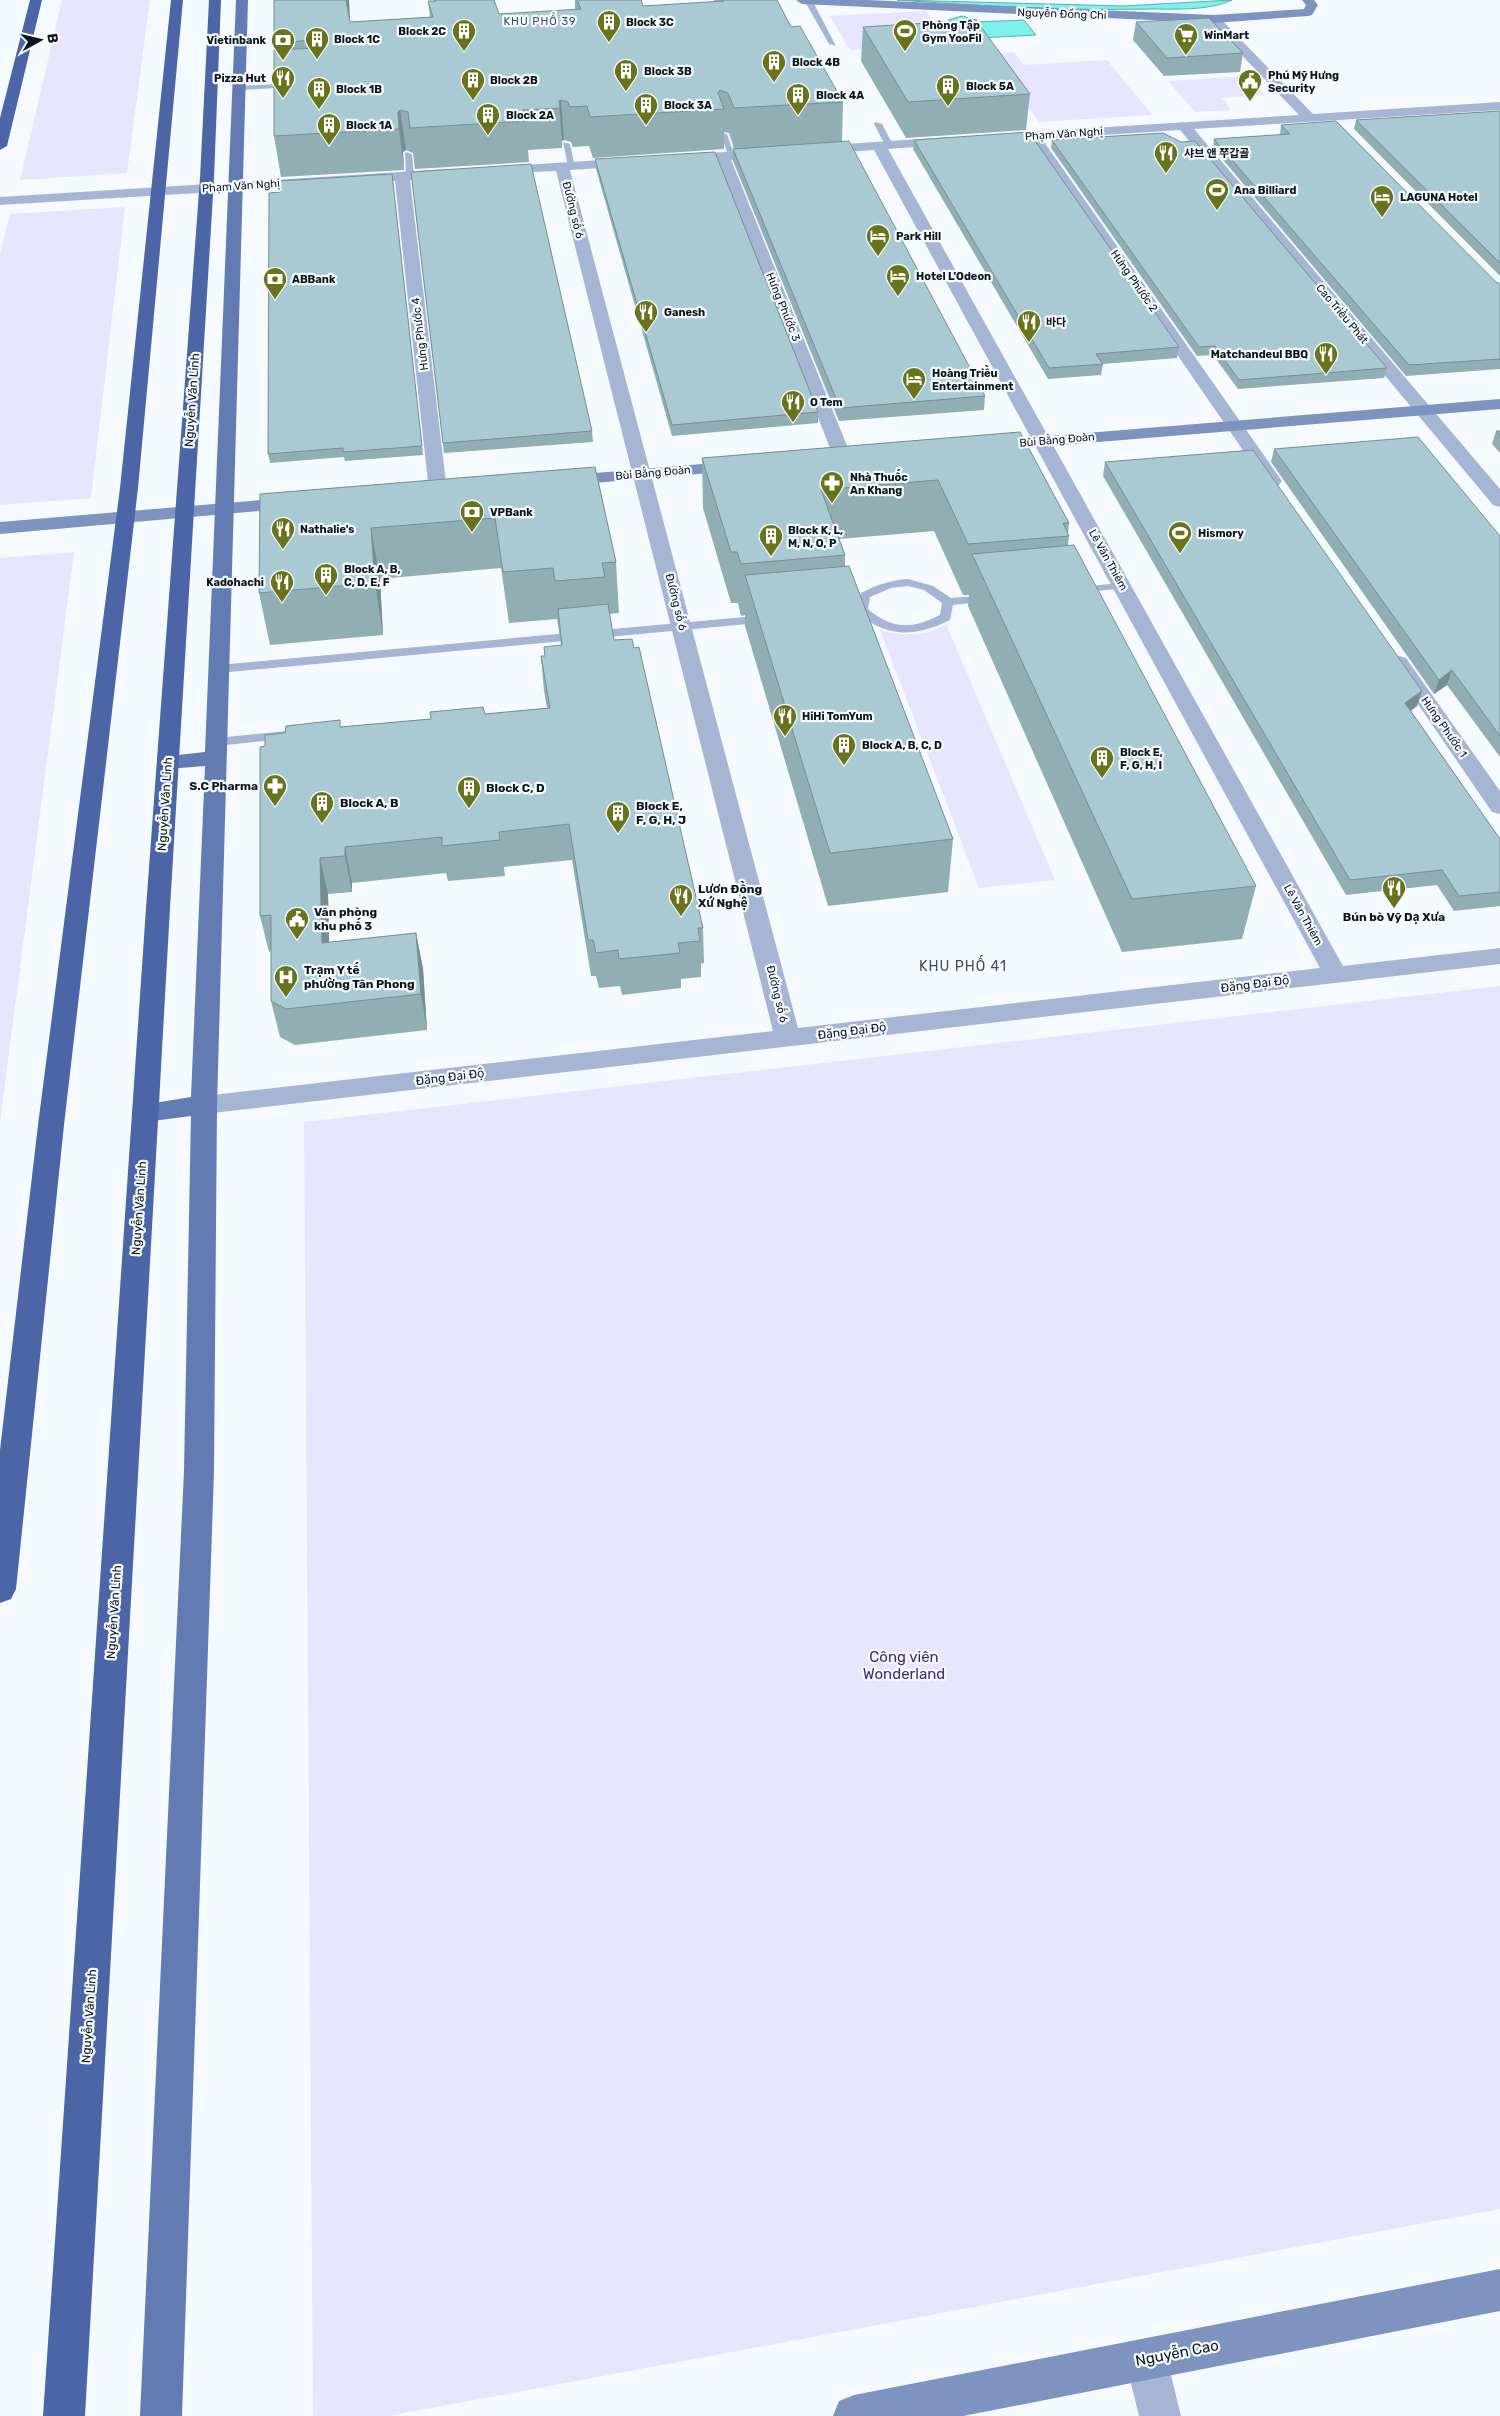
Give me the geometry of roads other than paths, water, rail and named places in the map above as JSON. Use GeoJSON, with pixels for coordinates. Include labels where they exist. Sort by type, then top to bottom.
{"type":"FeatureCollection","features":[{"type":"Feature","properties":{"kind":"highway"},"geometry":{"type":"LineString","coordinates":[[0,146],[36,0]]}},
{"type":"Feature","properties":{"kind":"highway"},"geometry":{"type":"LineString","coordinates":[[0,1589],[52,1115],[124,518],[159,191],[177,0]]}},
{"type":"Feature","properties":{"kind":"highway","name":"Nguyễn Văn Linh"},"geometry":{"type":"LineString","coordinates":[[64,2416],[145,1113],[206,188],[215,0]]}},
{"type":"Feature","properties":{"kind":"main road"},"geometry":{"type":"LineString","coordinates":[[161,2416],[199,1471],[204,1106],[242,0]]}},
{"type":"Feature","properties":{"kind":"main road"},"geometry":{"type":"LineString","coordinates":[[168,762],[217,750]]}},
{"type":"Feature","properties":{"kind":"main road"},"geometry":{"type":"LineString","coordinates":[[145,1113],[204,1106]]}},
{"type":"Feature","properties":{"kind":"street","name":"Nguyễn Đổng Chi"},"geometry":{"type":"LineString","coordinates":[[802,0],[1000,11],[1214,19],[1308,12],[1312,5],[1308,0]]}},
{"type":"Feature","properties":{"kind":"street"},"geometry":{"type":"LineString","coordinates":[[1214,19],[1310,118]]}},
{"type":"Feature","properties":{"kind":"street","name":"Phạm Văn Nghị"},"geometry":{"type":"LineString","coordinates":[[985,139],[1500,106]]}},
{"type":"Feature","properties":{"kind":"street"},"geometry":{"type":"LineString","coordinates":[[1476,107],[1488,118]]}},
{"type":"Feature","properties":{"kind":"street"},"geometry":{"type":"LineString","coordinates":[[1331,117],[1345,130]]}},
{"type":"Feature","properties":{"kind":"street","name":"Cao Triều Phát"},"geometry":{"type":"LineString","coordinates":[[1184,126],[1500,501]]}},
{"type":"Feature","properties":{"kind":"street","name":"Hưng Phước 2"},"geometry":{"type":"LineString","coordinates":[[1033,136],[1235,426]]}},
{"type":"Feature","properties":{"kind":"street"},"geometry":{"type":"LineString","coordinates":[[801,151],[966,140]]}},
{"type":"Feature","properties":{"kind":"street","name":"Lê Văn Thiêm"},"geometry":{"type":"LineString","coordinates":[[884,145],[1042,442],[1336,975]]}},
{"type":"Feature","properties":{"kind":"street"},"geometry":{"type":"LineString","coordinates":[[665,160],[781,152]]}},
{"type":"Feature","properties":{"kind":"street","name":"Hưng Phước 3"},"geometry":{"type":"LineString","coordinates":[[727,156],[843,458]]}},
{"type":"Feature","properties":{"kind":"street"},"geometry":{"type":"LineString","coordinates":[[477,172],[646,161]]}},
{"type":"Feature","properties":{"kind":"street","name":"Đường số 6"},"geometry":{"type":"LineString","coordinates":[[567,166],[642,474],[788,1038]]}},
{"type":"Feature","properties":{"kind":"street","name":"Phạm Văn Nghị"},"geometry":{"type":"LineString","coordinates":[[0,201],[458,173]]}},
{"type":"Feature","properties":{"kind":"street","name":"Hưng Phước 4"},"geometry":{"type":"LineString","coordinates":[[406,176],[438,491]]}},
{"type":"Feature","properties":{"kind":"street","name":"Bùi Bằng Đoàn"},"geometry":{"type":"LineString","coordinates":[[972,447],[1500,404]]}},
{"type":"Feature","properties":{"kind":"street"},"geometry":{"type":"LineString","coordinates":[[1235,426],[1284,497]]}},
{"type":"Feature","properties":{"kind":"street"},"geometry":{"type":"LineString","coordinates":[[824,459],[863,456]]}},
{"type":"Feature","properties":{"kind":"street","name":"Bùi Bằng Đoàn"},"geometry":{"type":"LineString","coordinates":[[542,482],[754,465]]}},
{"type":"Feature","properties":{"kind":"street"},"geometry":{"type":"LineString","coordinates":[[418,493],[457,489]]}},
{"type":"Feature","properties":{"kind":"street"},"geometry":{"type":"LineString","coordinates":[[0,528],[310,502]]}},
{"type":"Feature","properties":{"kind":"street","name":"Hưng Phước 1"},"geometry":{"type":"LineString","coordinates":[[1390,648],[1500,807]]}},
{"type":"Feature","properties":{"kind":"street","name":"Đặng Đại Độ"},"geometry":{"type":"LineString","coordinates":[[204,1106],[1500,956]]}},
{"type":"Feature","properties":{"kind":"street","name":"Nguyễn Cao"},"geometry":{"type":"LineString","coordinates":[[854,2416],[1500,2290]]}},
{"type":"Feature","properties":{"kind":"street"},"geometry":{"type":"LineString","coordinates":[[1146,2359],[1160,2416]]}},
{"type":"Feature","properties":{"kind":"lane"},"geometry":{"type":"LineString","coordinates":[[808,0],[833,44]]}},
{"type":"Feature","properties":{"kind":"lane"},"geometry":{"type":"LineString","coordinates":[[239,88],[302,84]]}},
{"type":"Feature","properties":{"kind":"lane"},"geometry":{"type":"LineString","coordinates":[[878,124],[884,145]]}},
{"type":"Feature","properties":{"kind":"lane"},"geometry":{"type":"LineString","coordinates":[[723,134],[727,156]]}},
{"type":"Feature","properties":{"kind":"lane"},"geometry":{"type":"LineString","coordinates":[[566,144],[567,166]]}},
{"type":"Feature","properties":{"kind":"lane"},"geometry":{"type":"LineString","coordinates":[[406,176],[408,154]]}},
{"type":"Feature","properties":{"kind":"lane"},"geometry":{"type":"LineString","coordinates":[[862,610],[865,595],[883,585],[909,583],[934,589],[948,602],[1007,597]]}},
{"type":"Feature","properties":{"kind":"lane"},"geometry":{"type":"LineString","coordinates":[[1063,592],[1122,586]]}},
{"type":"Feature","properties":{"kind":"lane"},"geometry":{"type":"LineString","coordinates":[[840,612],[862,610],[876,623],[901,630],[928,628],[946,617],[948,602]]}},
{"type":"Feature","properties":{"kind":"lane"},"geometry":{"type":"LineString","coordinates":[[219,669],[783,617]]}},
{"type":"Feature","properties":{"kind":"lane"},"geometry":{"type":"LineString","coordinates":[[217,750],[304,733]]}},
{"type":"Feature","properties":{"kind":"water"},"geometry":{"type":"Polygon","coordinates":[[[897,0],[1123,6],[1232,0],[1223,4],[1192,9],[1086,9],[1023,8],[897,0]]]}},
{"type":"Feature","properties":{"kind":"water"},"geometry":{"type":"Polygon","coordinates":[[[962,16],[977,20],[976,22],[1024,20],[1036,35],[961,39],[948,20],[962,16]]]}},
{"type":"Feature","properties":{"kind":"place","name":"Block 3C"},"geometry":{"type":"Point","coordinates":[609,43]}},
{"type":"Feature","properties":{"kind":"place","name":"Block 2C"},"geometry":{"type":"Point","coordinates":[464,52]}},
{"type":"Feature","properties":{"kind":"place","name":"Phòng Tập Gym YooFil"},"geometry":{"type":"Point","coordinates":[905,52]}},
{"type":"Feature","properties":{"kind":"place","name":"WinMart"},"geometry":{"type":"Point","coordinates":[1186,56]}},
{"type":"Feature","properties":{"kind":"place","name":"Block 1C"},"geometry":{"type":"Point","coordinates":[317,60]}},
{"type":"Feature","properties":{"kind":"place","name":"Vietinbank"},"geometry":{"type":"Point","coordinates":[283,61]}},
{"type":"Feature","properties":{"kind":"place","name":"Block 4B"},"geometry":{"type":"Point","coordinates":[774,83]}},
{"type":"Feature","properties":{"kind":"place","name":"Block 3B"},"geometry":{"type":"Point","coordinates":[626,92]}},
{"type":"Feature","properties":{"kind":"place","name":"Pizza Hut"},"geometry":{"type":"Point","coordinates":[283,99]}},
{"type":"Feature","properties":{"kind":"place","name":"Block 2B"},"geometry":{"type":"Point","coordinates":[473,101]}},
{"type":"Feature","properties":{"kind":"place","name":"Phú Mỹ Hưng Security"},"geometry":{"type":"Point","coordinates":[1250,102]}},
{"type":"Feature","properties":{"kind":"place","name":"Block 5A"},"geometry":{"type":"Point","coordinates":[948,107]}},
{"type":"Feature","properties":{"kind":"place","name":"Block 1B"},"geometry":{"type":"Point","coordinates":[319,110]}},
{"type":"Feature","properties":{"kind":"place","name":"Block 4A"},"geometry":{"type":"Point","coordinates":[798,116]}},
{"type":"Feature","properties":{"kind":"place","name":"Block 3A"},"geometry":{"type":"Point","coordinates":[646,126]}},
{"type":"Feature","properties":{"kind":"place","name":"Block 2A"},"geometry":{"type":"Point","coordinates":[488,136]}},
{"type":"Feature","properties":{"kind":"place","name":"Block 1A"},"geometry":{"type":"Point","coordinates":[329,146]}},
{"type":"Feature","properties":{"kind":"place","name":"샤브 앤 쭈갑골"},"geometry":{"type":"Point","coordinates":[1166,174]}},
{"type":"Feature","properties":{"kind":"place","name":"Ana Billiard"},"geometry":{"type":"Point","coordinates":[1217,211]}},
{"type":"Feature","properties":{"kind":"place","name":"LAGUNA Hotel"},"geometry":{"type":"Point","coordinates":[1382,218]}},
{"type":"Feature","properties":{"kind":"place","name":"Park Hill"},"geometry":{"type":"Point","coordinates":[878,257]}},
{"type":"Feature","properties":{"kind":"place","name":"Hotel L'Odeon"},"geometry":{"type":"Point","coordinates":[898,297]}},
{"type":"Feature","properties":{"kind":"place","name":"ABBank"},"geometry":{"type":"Point","coordinates":[275,300]}},
{"type":"Feature","properties":{"kind":"place","name":"Ganesh"},"geometry":{"type":"Point","coordinates":[646,333]}},
{"type":"Feature","properties":{"kind":"place","name":"바다"},"geometry":{"type":"Point","coordinates":[1029,343]}},
{"type":"Feature","properties":{"kind":"place","name":"Matchandeul BBQ"},"geometry":{"type":"Point","coordinates":[1326,375]}},
{"type":"Feature","properties":{"kind":"place","name":"Hoàng Triều Entertainment"},"geometry":{"type":"Point","coordinates":[914,400]}},
{"type":"Feature","properties":{"kind":"place","name":"O Tem"},"geometry":{"type":"Point","coordinates":[793,423]}},
{"type":"Feature","properties":{"kind":"place","name":"Nhà Thuốc An Khang"},"geometry":{"type":"Point","coordinates":[832,504]}},
{"type":"Feature","properties":{"kind":"place","name":"VPBank"},"geometry":{"type":"Point","coordinates":[472,533]}},
{"type":"Feature","properties":{"kind":"place","name":"Nathalie's"},"geometry":{"type":"Point","coordinates":[283,550]}},
{"type":"Feature","properties":{"kind":"place","name":"Hismory"},"geometry":{"type":"Point","coordinates":[1180,554]}},
{"type":"Feature","properties":{"kind":"place","name":"Block K, L, M, N, O, P"},"geometry":{"type":"Point","coordinates":[771,557]}},
{"type":"Feature","properties":{"kind":"place","name":"Block A, B, C, D, E, F"},"geometry":{"type":"Point","coordinates":[326,596]}},
{"type":"Feature","properties":{"kind":"place","name":"Kadohachi"},"geometry":{"type":"Point","coordinates":[282,603]}},
{"type":"Feature","properties":{"kind":"place","name":"HiHi TomYum"},"geometry":{"type":"Point","coordinates":[785,737]}},
{"type":"Feature","properties":{"kind":"place","name":"Block A, B, C, D"},"geometry":{"type":"Point","coordinates":[844,766]}},
{"type":"Feature","properties":{"kind":"place","name":"Block E, F, G, H, I"},"geometry":{"type":"Point","coordinates":[1102,779]}},
{"type":"Feature","properties":{"kind":"place","name":"S.C Pharma"},"geometry":{"type":"Point","coordinates":[275,807]}},
{"type":"Feature","properties":{"kind":"place","name":"Block C, D"},"geometry":{"type":"Point","coordinates":[469,809]}},
{"type":"Feature","properties":{"kind":"place","name":"Block A, B"},"geometry":{"type":"Point","coordinates":[322,824]}},
{"type":"Feature","properties":{"kind":"place","name":"Block E, F, G, H, J"},"geometry":{"type":"Point","coordinates":[618,834]}},
{"type":"Feature","properties":{"kind":"place","name":"Bún bò Vỹ Dạ Xưa"},"geometry":{"type":"Point","coordinates":[1394,909]}},
{"type":"Feature","properties":{"kind":"place","name":"Lươn Đồng Xứ Nghệ"},"geometry":{"type":"Point","coordinates":[681,917]}},
{"type":"Feature","properties":{"kind":"place","name":"Văn phòng khu phố 3"},"geometry":{"type":"Point","coordinates":[297,940]}},
{"type":"Feature","properties":{"kind":"place","name":"Trạm Y tế phường Tân Phong"},"geometry":{"type":"Point","coordinates":[286,998]}},
{"type":"Feature","properties":{"kind":"district","name":"KHU PHỐ 39"},"geometry":{"type":"Point","coordinates":[540,21]}},
{"type":"Feature","properties":{"kind":"district","name":"KHU PHỐ 41"},"geometry":{"type":"Point","coordinates":[963,966]}},
{"type":"Feature","properties":{"kind":"park label","name":"Công viên Wonderland"},"geometry":{"type":"Point","coordinates":[904,1666]}}]}
